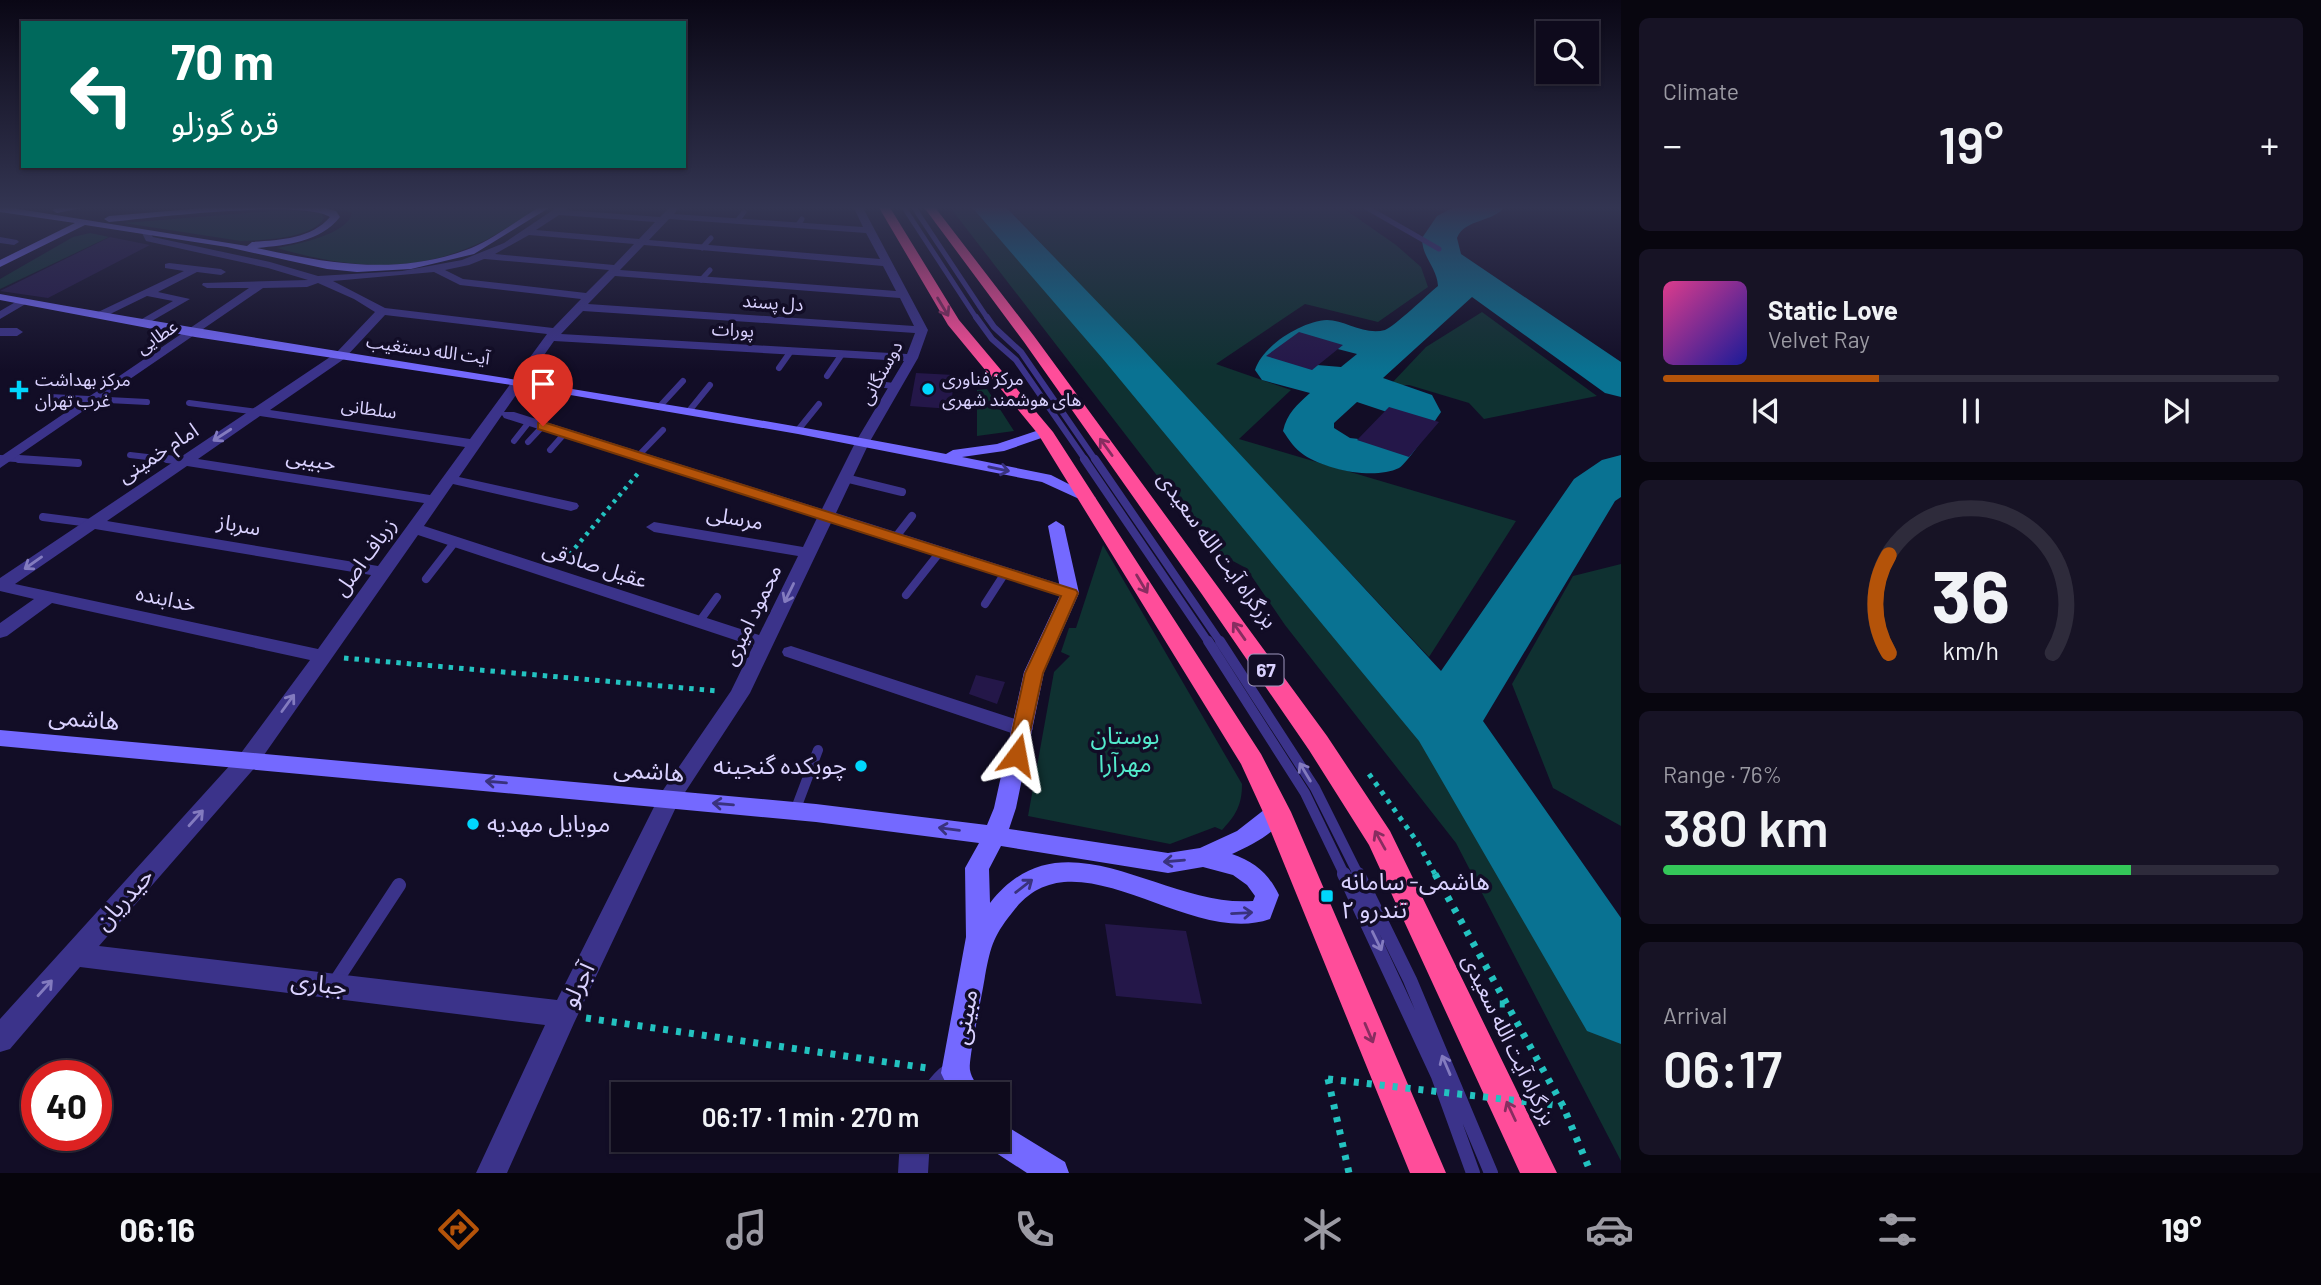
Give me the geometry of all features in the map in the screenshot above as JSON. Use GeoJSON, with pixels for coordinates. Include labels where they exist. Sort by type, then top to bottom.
{"type":"FeatureCollection","features":[{"type":"Feature","properties":{"kind":"highway"},"geometry":{"type":"LineString","coordinates":[[916,261],[953,322],[1045,432],[1243,746],[1277,812],[1428,1173]]}},
{"type":"Feature","properties":{"kind":"highway","name":"بزرگراه آیت الله سعیدی"},"geometry":{"type":"LineString","coordinates":[[970,261],[1208,588],[1318,743],[1380,839],[1539,1173]]}},
{"type":"Feature","properties":{"kind":"main road"},"geometry":{"type":"LineString","coordinates":[[0,273],[23,261]]}},
{"type":"Feature","properties":{"kind":"main road"},"geometry":{"type":"LineString","coordinates":[[303,261],[357,269],[411,266],[435,261]]}},
{"type":"Feature","properties":{"kind":"main road","name":"آیت الله دستغیب"},"geometry":{"type":"LineString","coordinates":[[0,297],[141,323],[518,382],[798,430],[1046,478],[1088,498]]}},
{"type":"Feature","properties":{"kind":"main road","name":"آیت الله دستغیب"},"geometry":{"type":"LineString","coordinates":[[932,457],[999,448],[1045,432]]}},
{"type":"Feature","properties":{"kind":"main road"},"geometry":{"type":"LineString","coordinates":[[1056,526],[1070,593]]}},
{"type":"Feature","properties":{"kind":"main road","name":"مبینی"},"geometry":{"type":"LineString","coordinates":[[961,1082],[979,937],[977,869],[995,836],[1005,808],[1034,673],[1070,593]]}},
{"type":"Feature","properties":{"kind":"main road","name":"هاشمی"},"geometry":{"type":"LineString","coordinates":[[0,738],[795,811],[995,836],[1168,863],[1203,857],[1245,838],[1277,812]]}},
{"type":"Feature","properties":{"kind":"main road"},"geometry":{"type":"LineString","coordinates":[[979,937],[1020,887],[1029,880],[1068,872],[1094,874],[1216,912],[1242,916],[1261,911],[1268,895],[1260,880],[1241,866],[1203,857]]}},
{"type":"Feature","properties":{"kind":"main road"},"geometry":{"type":"LineString","coordinates":[[1010,1144],[1054,1173]]}},
{"type":"Feature","properties":{"kind":"street"},"geometry":{"type":"LineString","coordinates":[[242,261],[320,279],[369,301],[382,311]]}},
{"type":"Feature","properties":{"kind":"street"},"geometry":{"type":"LineString","coordinates":[[207,285],[307,284],[320,279],[363,278],[438,270],[469,261]]}},
{"type":"Feature","properties":{"kind":"street"},"geometry":{"type":"LineString","coordinates":[[526,261],[701,280],[870,289],[904,295]]}},
{"type":"Feature","properties":{"kind":"street","name":"زرباف اصل"},"geometry":{"type":"LineString","coordinates":[[248,759],[518,382],[554,335],[625,261]]}},
{"type":"Feature","properties":{"kind":"street"},"geometry":{"type":"LineString","coordinates":[[850,261],[888,264]]}},
{"type":"Feature","properties":{"kind":"street","name":"دوسنگانی"},"geometry":{"type":"LineString","coordinates":[[862,443],[912,358],[922,330],[886,261]]}},
{"type":"Feature","properties":{"kind":"street"},"geometry":{"type":"LineString","coordinates":[[169,266],[221,272]]}},
{"type":"Feature","properties":{"kind":"street"},"geometry":{"type":"LineString","coordinates":[[100,316],[196,269]]}},
{"type":"Feature","properties":{"kind":"street"},"geometry":{"type":"LineString","coordinates":[[438,270],[460,282],[589,298]]}},
{"type":"Feature","properties":{"kind":"street","name":"عطایی"},"geometry":{"type":"LineString","coordinates":[[3,460],[96,400],[260,285]]}},
{"type":"Feature","properties":{"kind":"street"},"geometry":{"type":"LineString","coordinates":[[128,290],[184,299],[141,323]]}},
{"type":"Feature","properties":{"kind":"street"},"geometry":{"type":"LineString","coordinates":[[0,316],[23,302]]}},
{"type":"Feature","properties":{"kind":"street","name":"دل پسند"},"geometry":{"type":"LineString","coordinates":[[580,307],[890,322],[922,330]]}},
{"type":"Feature","properties":{"kind":"street","name":"پورات"},"geometry":{"type":"LineString","coordinates":[[382,311],[554,335],[912,358]]}},
{"type":"Feature","properties":{"kind":"street","name":"امام خمینی"},"geometry":{"type":"LineString","coordinates":[[0,586],[89,523],[340,356],[382,311]]}},
{"type":"Feature","properties":{"kind":"street"},"geometry":{"type":"LineString","coordinates":[[0,332],[17,332]]}},
{"type":"Feature","properties":{"kind":"street","name":"سلطانی"},"geometry":{"type":"LineString","coordinates":[[258,412],[474,444]]}},
{"type":"Feature","properties":{"kind":"street"},"geometry":{"type":"LineString","coordinates":[[509,415],[1070,593]]}},
{"type":"Feature","properties":{"kind":"street","name":"محمود امیری"},"geometry":{"type":"LineString","coordinates":[[669,799],[740,693],[862,443]]}},
{"type":"Feature","properties":{"kind":"street","name":"حبیبی"},"geometry":{"type":"LineString","coordinates":[[182,461],[434,500]]}},
{"type":"Feature","properties":{"kind":"street"},"geometry":{"type":"LineString","coordinates":[[449,479],[571,506]]}},
{"type":"Feature","properties":{"kind":"street","name":"سرباز"},"geometry":{"type":"LineString","coordinates":[[89,523],[382,572]]}},
{"type":"Feature","properties":{"kind":"street","name":"مرسلی"},"geometry":{"type":"LineString","coordinates":[[654,527],[808,553]]}},
{"type":"Feature","properties":{"kind":"street","name":"عقیل صادقی"},"geometry":{"type":"LineString","coordinates":[[413,528],[764,643]]}},
{"type":"Feature","properties":{"kind":"street","name":"خدابنده"},"geometry":{"type":"LineString","coordinates":[[0,586],[322,656]]}},
{"type":"Feature","properties":{"kind":"street"},"geometry":{"type":"LineString","coordinates":[[0,632],[49,597]]}},
{"type":"Feature","properties":{"kind":"street"},"geometry":{"type":"LineString","coordinates":[[791,652],[1023,729]]}},
{"type":"Feature","properties":{"kind":"street","name":"حیدریان"},"geometry":{"type":"LineString","coordinates":[[0,1040],[248,759]]}},
{"type":"Feature","properties":{"kind":"street","name":"آجرلو"},"geometry":{"type":"LineString","coordinates":[[491,1173],[564,1014],[669,799]]}},
{"type":"Feature","properties":{"kind":"street","name":"جباری"},"geometry":{"type":"LineString","coordinates":[[75,955],[564,1014]]}},
{"type":"Feature","properties":{"kind":"street"},"geometry":{"type":"LineString","coordinates":[[913,1173],[914,1152]]}},
{"type":"Feature","properties":{"kind":"lane"},"geometry":{"type":"LineString","coordinates":[[939,261],[992,339],[1016,360],[1180,598],[1305,793],[1387,961],[1432,1063],[1473,1173]]}},
{"type":"Feature","properties":{"kind":"lane"},"geometry":{"type":"LineString","coordinates":[[950,261],[994,327],[1021,352],[1286,740],[1315,788],[1410,980],[1491,1173]]}},
{"type":"Feature","properties":{"kind":"lane"},"geometry":{"type":"LineString","coordinates":[[701,280],[710,270]]}},
{"type":"Feature","properties":{"kind":"lane"},"geometry":{"type":"LineString","coordinates":[[779,368],[791,351]]}},
{"type":"Feature","properties":{"kind":"lane"},"geometry":{"type":"LineString","coordinates":[[827,376],[842,354]]}},
{"type":"Feature","properties":{"kind":"lane"},"geometry":{"type":"LineString","coordinates":[[660,406],[683,381]]}},
{"type":"Feature","properties":{"kind":"lane"},"geometry":{"type":"LineString","coordinates":[[868,383],[894,386]]}},
{"type":"Feature","properties":{"kind":"lane"},"geometry":{"type":"LineString","coordinates":[[689,411],[710,385]]}},
{"type":"Feature","properties":{"kind":"lane"},"geometry":{"type":"LineString","coordinates":[[50,397],[147,402]]}},
{"type":"Feature","properties":{"kind":"lane"},"geometry":{"type":"LineString","coordinates":[[189,403],[258,412]]}},
{"type":"Feature","properties":{"kind":"lane"},"geometry":{"type":"LineString","coordinates":[[798,430],[819,404]]}},
{"type":"Feature","properties":{"kind":"lane"},"geometry":{"type":"LineString","coordinates":[[514,441],[536,424]]}},
{"type":"Feature","properties":{"kind":"lane"},"geometry":{"type":"LineString","coordinates":[[528,442],[536,424]]}},
{"type":"Feature","properties":{"kind":"lane"},"geometry":{"type":"LineString","coordinates":[[644,458],[663,430]]}},
{"type":"Feature","properties":{"kind":"lane"},"geometry":{"type":"LineString","coordinates":[[550,450],[565,433]]}},
{"type":"Feature","properties":{"kind":"lane"},"geometry":{"type":"LineString","coordinates":[[130,456],[182,461]]}},
{"type":"Feature","properties":{"kind":"lane"},"geometry":{"type":"LineString","coordinates":[[3,460],[78,463]]}},
{"type":"Feature","properties":{"kind":"lane"},"geometry":{"type":"LineString","coordinates":[[845,478],[902,492]]}},
{"type":"Feature","properties":{"kind":"lane"},"geometry":{"type":"LineString","coordinates":[[895,538],[912,516]]}},
{"type":"Feature","properties":{"kind":"lane"},"geometry":{"type":"LineString","coordinates":[[43,517],[89,523]]}},
{"type":"Feature","properties":{"kind":"lane"},"geometry":{"type":"LineString","coordinates":[[426,579],[454,543]]}},
{"type":"Feature","properties":{"kind":"lane"},"geometry":{"type":"LineString","coordinates":[[906,595],[940,552]]}},
{"type":"Feature","properties":{"kind":"lane"},"geometry":{"type":"LineString","coordinates":[[985,604],[1005,573]]}},
{"type":"Feature","properties":{"kind":"lane"},"geometry":{"type":"LineString","coordinates":[[699,622],[717,597]]}},
{"type":"Feature","properties":{"kind":"lane"},"geometry":{"type":"LineString","coordinates":[[795,811],[818,750]]}},
{"type":"Feature","properties":{"kind":"lane"},"geometry":{"type":"LineString","coordinates":[[333,986],[399,885]]}},
{"type":"Feature","properties":{"kind":"path"},"geometry":{"type":"LineString","coordinates":[[552,575],[644,458]]}},
{"type":"Feature","properties":{"kind":"path"},"geometry":{"type":"LineString","coordinates":[[322,656],[740,693]]}},
{"type":"Feature","properties":{"kind":"path"},"geometry":{"type":"LineString","coordinates":[[1364,767],[1418,843],[1563,1106],[1591,1173]]}},
{"type":"Feature","properties":{"kind":"path"},"geometry":{"type":"LineString","coordinates":[[564,1014],[955,1082]]}},
{"type":"Feature","properties":{"kind":"path"},"geometry":{"type":"LineString","coordinates":[[1349,1173],[1328,1079],[1563,1106]]}},
{"type":"Feature","properties":{"kind":"green space"},"geometry":{"type":"Polygon","coordinates":[[[32,261],[59,261],[0,289],[0,279],[32,261]]]}},
{"type":"Feature","properties":{"kind":"green space"},"geometry":{"type":"Polygon","coordinates":[[[330,261],[423,261],[383,265],[330,261]]]}},
{"type":"Feature","properties":{"kind":"green space"},"geometry":{"type":"Polygon","coordinates":[[[991,261],[1026,261],[1381,676],[1485,812],[1621,1034],[1621,1161],[1456,843],[1285,625],[1246,568],[1216,552],[991,261]]]}},
{"type":"Feature","properties":{"kind":"green space"},"geometry":{"type":"Polygon","coordinates":[[[1057,261],[1414,261],[1421,267],[1428,287],[1378,322],[1305,304],[1216,364],[1291,390],[1239,439],[1516,521],[1429,657],[1057,261]]]}},
{"type":"Feature","properties":{"kind":"green space"},"geometry":{"type":"Polygon","coordinates":[[[1482,312],[1597,396],[1484,419],[1469,403],[1409,385],[1390,385],[1426,347],[1482,312]]]}},
{"type":"Feature","properties":{"kind":"green space"},"geometry":{"type":"Polygon","coordinates":[[[987,389],[1014,431],[977,436],[977,390],[987,389]]]}},
{"type":"Feature","properties":{"kind":"green space","name":"بوستان مهرآرا"},"geometry":{"type":"Polygon","coordinates":[[[1103,545],[1242,784],[1237,809],[1222,830],[1215,827],[1170,844],[1028,816],[1054,672],[1070,656],[1061,652],[1069,628],[1076,628],[1103,545]]]}},
{"type":"Feature","properties":{"kind":"green space"},"geometry":{"type":"Polygon","coordinates":[[[1621,564],[1621,826],[1553,788],[1512,684],[1573,576],[1621,564]]]}},
{"type":"Feature","properties":{"kind":"building"},"geometry":{"type":"Polygon","coordinates":[[[62,261],[120,261],[48,298],[0,291],[62,261]]]}},
{"type":"Feature","properties":{"kind":"building"},"geometry":{"type":"Polygon","coordinates":[[[1299,332],[1343,345],[1312,370],[1266,356],[1299,332]]]}},
{"type":"Feature","properties":{"kind":"building","name":"مرکز فناوری های هوشمند شهری"},"geometry":{"type":"Polygon","coordinates":[[[916,373],[954,375],[951,409],[910,406],[916,373]]]}},
{"type":"Feature","properties":{"kind":"building"},"geometry":{"type":"Polygon","coordinates":[[[1389,407],[1439,422],[1409,457],[1357,440],[1389,407]]]}},
{"type":"Feature","properties":{"kind":"building"},"geometry":{"type":"Polygon","coordinates":[[[976,675],[1005,682],[997,704],[969,694],[976,675]]]}},
{"type":"Feature","properties":{"kind":"building"},"geometry":{"type":"Polygon","coordinates":[[[1105,924],[1186,931],[1202,1004],[1116,996],[1105,924]]]}},
{"type":"Feature","properties":{"kind":"taxiway"},"geometry":{"type":"LineString","coordinates":[[1037,261],[1119,350],[1445,722]]}},
{"type":"Feature","properties":{"kind":"taxiway"},"geometry":{"type":"LineString","coordinates":[[1446,261],[1621,383]]}},
{"type":"Feature","properties":{"kind":"taxiway"},"geometry":{"type":"LineString","coordinates":[[1396,343],[1458,289],[1456,269]]}},
{"type":"Feature","properties":{"kind":"taxiway"},"geometry":{"type":"LineString","coordinates":[[1354,380],[1306,379],[1278,370],[1280,361],[1319,335],[1327,333],[1366,343],[1396,343]]}},
{"type":"Feature","properties":{"kind":"taxiway"},"geometry":{"type":"LineString","coordinates":[[1354,380],[1396,343]]}},
{"type":"Feature","properties":{"kind":"taxiway"},"geometry":{"type":"LineString","coordinates":[[1354,380],[1373,392],[1415,405],[1417,412],[1382,456],[1362,456],[1332,449],[1308,431],[1310,419],[1354,380]]}},
{"type":"Feature","properties":{"kind":"taxiway"},"geometry":{"type":"LineString","coordinates":[[1445,722],[1594,491],[1621,471]]}},
{"type":"Feature","properties":{"kind":"taxiway"},"geometry":{"type":"LineString","coordinates":[[1445,722],[1621,999]]}},
{"type":"Feature","properties":{"kind":"place","name":"مرکز فناوری های هوشمند شهری"},"geometry":{"type":"Point","coordinates":[928,389]}},
{"type":"Feature","properties":{"kind":"place","name":"مرکز بهداشت غرب تهران"},"geometry":{"type":"Point","coordinates":[19,390]}},
{"type":"Feature","properties":{"kind":"place","name":"چوبکده گنجینه"},"geometry":{"type":"Point","coordinates":[861,766]}},
{"type":"Feature","properties":{"kind":"place","name":"موبایل مهدیه"},"geometry":{"type":"Point","coordinates":[473,824]}},
{"type":"Feature","properties":{"kind":"place","name":"هاشمی- سامانه ۲ تندرو"},"geometry":{"type":"Point","coordinates":[1327,896]}},
{"type":"Feature","properties":{"kind":"route"},"geometry":{"type":"LineString","coordinates":[[543,426],[1070,593],[1034,673],[1017,755]]}}]}
